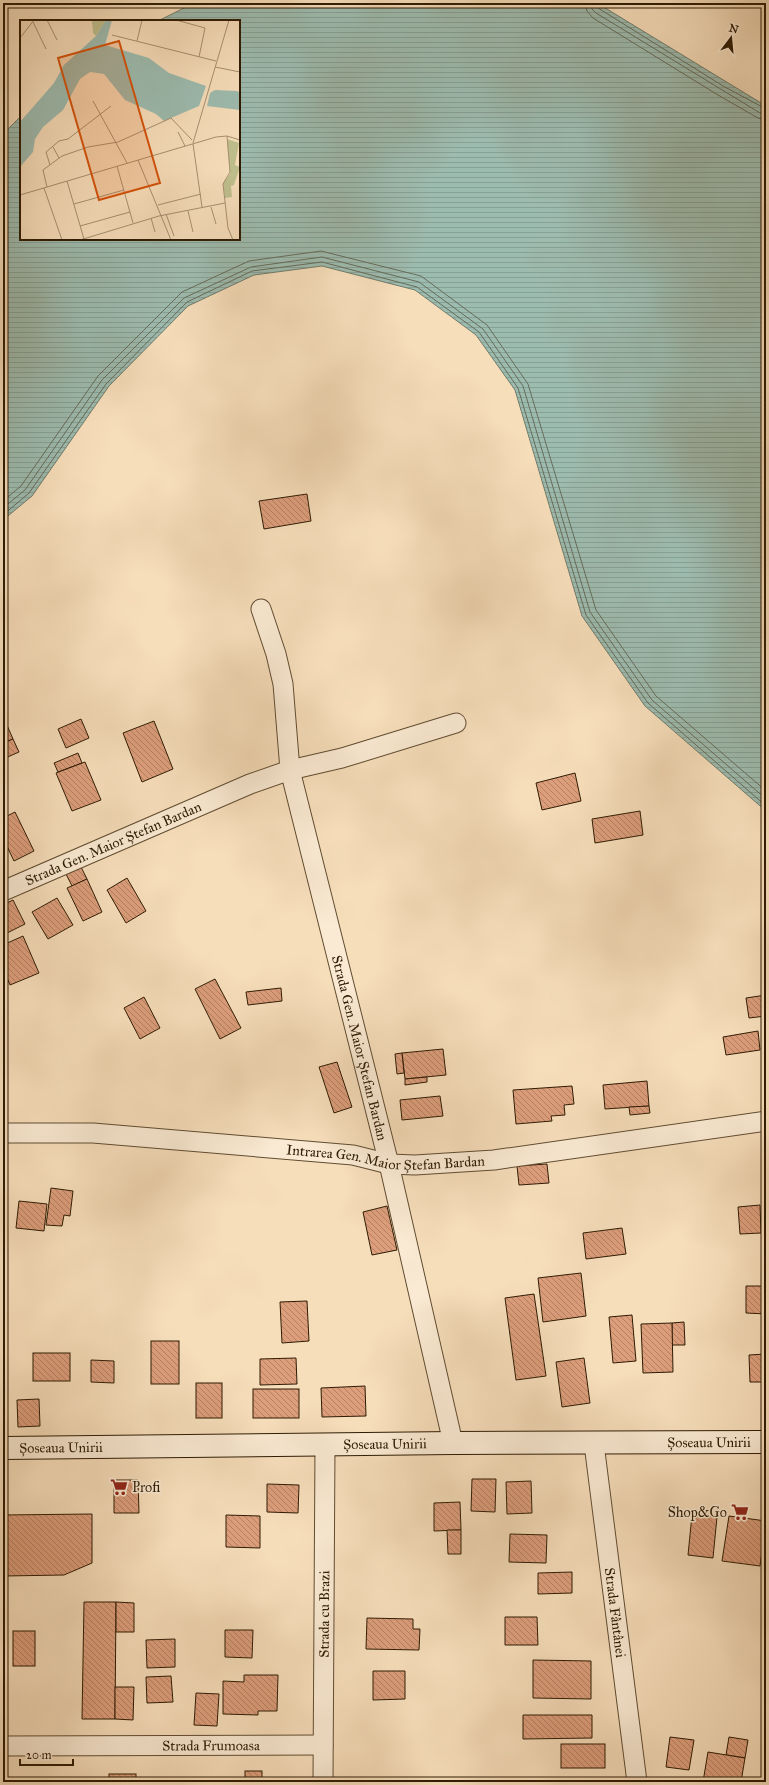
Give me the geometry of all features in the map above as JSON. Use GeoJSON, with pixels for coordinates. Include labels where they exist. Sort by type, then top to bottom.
{"type":"FeatureCollection","features":[{"type":"Feature","properties":{"kind":"main road","name":"Șoseaua Unirii"},"geometry":{"type":"LineString","coordinates":[[3,1448],[766,1442]]}},
{"type":"Feature","properties":{"kind":"street"},"geometry":{"type":"LineString","coordinates":[[261,609],[276,654],[283,684],[290,770]]}},
{"type":"Feature","properties":{"kind":"street","name":"Strada Gen. Maior Ștefan Bardan"},"geometry":{"type":"LineString","coordinates":[[3,891],[250,784],[290,770],[342,758],[456,723]]}},
{"type":"Feature","properties":{"kind":"street","name":"Strada Gen. Maior Ștefan Bardan"},"geometry":{"type":"LineString","coordinates":[[290,770],[389,1164],[453,1444]]}},
{"type":"Feature","properties":{"kind":"street","name":"Intrarea Gen. Maior Ștefan Bardan"},"geometry":{"type":"LineString","coordinates":[[3,1133],[93,1133],[353,1155],[389,1164],[415,1165],[494,1160],[766,1121]]}},
{"type":"Feature","properties":{"kind":"street","name":"Strada Fântânei"},"geometry":{"type":"LineString","coordinates":[[594,1444],[637,1782]]}},
{"type":"Feature","properties":{"kind":"street","name":"Strada cu Brazi"},"geometry":{"type":"LineString","coordinates":[[323,1782],[325,1445]]}},
{"type":"Feature","properties":{"kind":"street","name":"Strada Frumoasa"},"geometry":{"type":"LineString","coordinates":[[3,1746],[323,1745]]}},
{"type":"Feature","properties":{"kind":"water"},"geometry":{"type":"Polygon","coordinates":[[[194,3],[597,3],[766,106],[766,811],[645,706],[582,616],[515,390],[476,335],[415,290],[322,266],[254,275],[188,306],[109,386],[32,496],[3,520],[3,134],[20,117],[20,240],[240,240],[240,20],[160,20],[194,3]]]}},
{"type":"Feature","properties":{"kind":"building"},"geometry":{"type":"Polygon","coordinates":[[[307,494],[311,521],[264,529],[259,501],[307,494]]]}},
{"type":"Feature","properties":{"kind":"building"},"geometry":{"type":"Polygon","coordinates":[[[3,716],[13,739],[3,743],[3,716]]]}},
{"type":"Feature","properties":{"kind":"building"},"geometry":{"type":"Polygon","coordinates":[[[81,719],[89,738],[66,748],[58,729],[81,719]]]}},
{"type":"Feature","properties":{"kind":"building"},"geometry":{"type":"Polygon","coordinates":[[[154,721],[173,769],[142,782],[123,733],[154,721]]]}},
{"type":"Feature","properties":{"kind":"building"},"geometry":{"type":"Polygon","coordinates":[[[13,739],[19,752],[3,759],[3,743],[13,739]]]}},
{"type":"Feature","properties":{"kind":"building"},"geometry":{"type":"Polygon","coordinates":[[[78,753],[82,763],[58,772],[54,763],[78,753]]]}},
{"type":"Feature","properties":{"kind":"building"},"geometry":{"type":"Polygon","coordinates":[[[85,762],[101,800],[72,811],[56,773],[85,762]]]}},
{"type":"Feature","properties":{"kind":"building"},"geometry":{"type":"Polygon","coordinates":[[[575,773],[581,801],[542,810],[536,783],[575,773]]]}},
{"type":"Feature","properties":{"kind":"building"},"geometry":{"type":"Polygon","coordinates":[[[640,811],[643,835],[595,843],[592,819],[640,811]]]}},
{"type":"Feature","properties":{"kind":"building"},"geometry":{"type":"Polygon","coordinates":[[[15,812],[34,851],[14,861],[3,838],[3,818],[15,812]]]}},
{"type":"Feature","properties":{"kind":"building"},"geometry":{"type":"Polygon","coordinates":[[[81,867],[87,879],[72,886],[66,874],[81,867]]]}},
{"type":"Feature","properties":{"kind":"building"},"geometry":{"type":"Polygon","coordinates":[[[127,878],[146,911],[126,923],[107,890],[127,878]]]}},
{"type":"Feature","properties":{"kind":"building"},"geometry":{"type":"Polygon","coordinates":[[[87,879],[102,912],[83,921],[67,888],[87,879]]]}},
{"type":"Feature","properties":{"kind":"building"},"geometry":{"type":"Polygon","coordinates":[[[57,898],[73,925],[48,939],[32,912],[57,898]]]}},
{"type":"Feature","properties":{"kind":"building"},"geometry":{"type":"Polygon","coordinates":[[[13,900],[25,924],[3,935],[3,905],[13,900]]]}},
{"type":"Feature","properties":{"kind":"building"},"geometry":{"type":"Polygon","coordinates":[[[23,936],[39,973],[10,985],[3,968],[3,945],[23,936]]]}},
{"type":"Feature","properties":{"kind":"building"},"geometry":{"type":"Polygon","coordinates":[[[215,979],[241,1028],[220,1039],[195,989],[215,979]]]}},
{"type":"Feature","properties":{"kind":"building"},"geometry":{"type":"Polygon","coordinates":[[[281,988],[282,1001],[248,1005],[246,992],[281,988]]]}},
{"type":"Feature","properties":{"kind":"building"},"geometry":{"type":"Polygon","coordinates":[[[766,995],[766,1016],[749,1018],[746,998],[766,995]]]}},
{"type":"Feature","properties":{"kind":"building"},"geometry":{"type":"Polygon","coordinates":[[[144,997],[160,1028],[140,1039],[124,1008],[144,997]]]}},
{"type":"Feature","properties":{"kind":"building"},"geometry":{"type":"Polygon","coordinates":[[[758,1031],[760,1050],[726,1055],[723,1037],[758,1031]]]}},
{"type":"Feature","properties":{"kind":"building"},"geometry":{"type":"Polygon","coordinates":[[[443,1049],[446,1075],[405,1079],[402,1053],[443,1049]]]}},
{"type":"Feature","properties":{"kind":"building"},"geometry":{"type":"Polygon","coordinates":[[[402,1053],[404,1073],[397,1074],[395,1054],[402,1053]]]}},
{"type":"Feature","properties":{"kind":"building"},"geometry":{"type":"Polygon","coordinates":[[[337,1062],[352,1107],[334,1113],[319,1067],[337,1062]]]}},
{"type":"Feature","properties":{"kind":"building"},"geometry":{"type":"Polygon","coordinates":[[[427,1077],[427,1082],[405,1085],[405,1079],[427,1077]]]}},
{"type":"Feature","properties":{"kind":"building"},"geometry":{"type":"Polygon","coordinates":[[[647,1081],[649,1106],[605,1109],[603,1085],[647,1081]]]}},
{"type":"Feature","properties":{"kind":"building"},"geometry":{"type":"Polygon","coordinates":[[[572,1086],[574,1104],[564,1105],[565,1115],[551,1116],[552,1121],[516,1124],[513,1090],[572,1086]]]}},
{"type":"Feature","properties":{"kind":"building"},"geometry":{"type":"Polygon","coordinates":[[[440,1096],[443,1116],[402,1120],[400,1100],[440,1096]]]}},
{"type":"Feature","properties":{"kind":"building"},"geometry":{"type":"Polygon","coordinates":[[[649,1106],[650,1113],[630,1115],[629,1107],[649,1106]]]}},
{"type":"Feature","properties":{"kind":"building"},"geometry":{"type":"Polygon","coordinates":[[[547,1164],[549,1183],[519,1185],[517,1166],[547,1164]]]}},
{"type":"Feature","properties":{"kind":"building"},"geometry":{"type":"Polygon","coordinates":[[[51,1188],[73,1191],[70,1216],[64,1215],[62,1226],[46,1225],[51,1188]]]}},
{"type":"Feature","properties":{"kind":"building"},"geometry":{"type":"Polygon","coordinates":[[[19,1201],[47,1204],[44,1231],[16,1228],[19,1201]]]}},
{"type":"Feature","properties":{"kind":"building"},"geometry":{"type":"Polygon","coordinates":[[[760,1205],[761,1233],[740,1234],[738,1207],[760,1205]]]}},
{"type":"Feature","properties":{"kind":"building"},"geometry":{"type":"Polygon","coordinates":[[[387,1206],[397,1250],[372,1255],[363,1212],[387,1206]]]}},
{"type":"Feature","properties":{"kind":"building"},"geometry":{"type":"Polygon","coordinates":[[[622,1228],[626,1254],[586,1259],[583,1233],[622,1228]]]}},
{"type":"Feature","properties":{"kind":"building"},"geometry":{"type":"Polygon","coordinates":[[[581,1273],[586,1316],[543,1322],[538,1278],[581,1273]]]}},
{"type":"Feature","properties":{"kind":"building"},"geometry":{"type":"Polygon","coordinates":[[[746,1286],[766,1286],[766,1314],[746,1313],[746,1286]]]}},
{"type":"Feature","properties":{"kind":"building"},"geometry":{"type":"Polygon","coordinates":[[[534,1294],[546,1376],[516,1380],[505,1298],[534,1294]]]}},
{"type":"Feature","properties":{"kind":"building"},"geometry":{"type":"Polygon","coordinates":[[[307,1301],[309,1341],[282,1343],[280,1302],[307,1301]]]}},
{"type":"Feature","properties":{"kind":"building"},"geometry":{"type":"Polygon","coordinates":[[[632,1315],[636,1361],[613,1363],[609,1317],[632,1315]]]}},
{"type":"Feature","properties":{"kind":"building"},"geometry":{"type":"Polygon","coordinates":[[[684,1322],[685,1345],[672,1345],[672,1323],[684,1322]]]}},
{"type":"Feature","properties":{"kind":"building"},"geometry":{"type":"Polygon","coordinates":[[[672,1323],[673,1372],[643,1373],[641,1324],[672,1323]]]}},
{"type":"Feature","properties":{"kind":"building"},"geometry":{"type":"Polygon","coordinates":[[[151,1341],[179,1341],[179,1384],[151,1384],[151,1341]]]}},
{"type":"Feature","properties":{"kind":"building"},"geometry":{"type":"Polygon","coordinates":[[[33,1353],[70,1353],[70,1381],[33,1381],[33,1353]]]}},
{"type":"Feature","properties":{"kind":"building"},"geometry":{"type":"Polygon","coordinates":[[[766,1354],[766,1382],[750,1382],[749,1355],[766,1354]]]}},
{"type":"Feature","properties":{"kind":"building"},"geometry":{"type":"Polygon","coordinates":[[[296,1358],[297,1384],[260,1385],[260,1359],[296,1358]]]}},
{"type":"Feature","properties":{"kind":"building"},"geometry":{"type":"Polygon","coordinates":[[[584,1358],[590,1403],[562,1407],[556,1362],[584,1358]]]}},
{"type":"Feature","properties":{"kind":"building"},"geometry":{"type":"Polygon","coordinates":[[[91,1360],[114,1361],[114,1383],[91,1382],[91,1360]]]}},
{"type":"Feature","properties":{"kind":"building"},"geometry":{"type":"Polygon","coordinates":[[[196,1383],[222,1383],[222,1418],[196,1418],[196,1383]]]}},
{"type":"Feature","properties":{"kind":"building"},"geometry":{"type":"Polygon","coordinates":[[[365,1386],[366,1416],[322,1417],[321,1388],[365,1386]]]}},
{"type":"Feature","properties":{"kind":"building"},"geometry":{"type":"Polygon","coordinates":[[[253,1389],[299,1389],[299,1418],[253,1418],[253,1389]]]}},
{"type":"Feature","properties":{"kind":"building"},"geometry":{"type":"Polygon","coordinates":[[[39,1399],[40,1426],[18,1427],[17,1400],[39,1399]]]}},
{"type":"Feature","properties":{"kind":"building"},"geometry":{"type":"Polygon","coordinates":[[[472,1479],[496,1479],[495,1512],[471,1511],[472,1479]]]}},
{"type":"Feature","properties":{"kind":"building"},"geometry":{"type":"Polygon","coordinates":[[[114,1480],[138,1480],[139,1513],[114,1513],[114,1480]]]}},
{"type":"Feature","properties":{"kind":"building"},"geometry":{"type":"Polygon","coordinates":[[[531,1481],[532,1513],[507,1514],[506,1482],[531,1481]]]}},
{"type":"Feature","properties":{"kind":"building"},"geometry":{"type":"Polygon","coordinates":[[[267,1484],[299,1485],[298,1513],[267,1512],[267,1484]]]}},
{"type":"Feature","properties":{"kind":"building"},"geometry":{"type":"Polygon","coordinates":[[[460,1502],[461,1530],[434,1531],[434,1503],[460,1502]]]}},
{"type":"Feature","properties":{"kind":"building"},"geometry":{"type":"Polygon","coordinates":[[[92,1514],[92,1563],[64,1575],[4,1576],[3,1515],[92,1514]]]}},
{"type":"Feature","properties":{"kind":"building"},"geometry":{"type":"Polygon","coordinates":[[[226,1515],[260,1516],[260,1548],[226,1547],[226,1515]]]}},
{"type":"Feature","properties":{"kind":"building"},"geometry":{"type":"Polygon","coordinates":[[[692,1515],[717,1517],[713,1558],[688,1555],[692,1515]]]}},
{"type":"Feature","properties":{"kind":"building"},"geometry":{"type":"Polygon","coordinates":[[[729,1516],[766,1521],[760,1566],[722,1561],[729,1516]]]}},
{"type":"Feature","properties":{"kind":"building"},"geometry":{"type":"Polygon","coordinates":[[[447,1530],[461,1530],[461,1554],[448,1554],[447,1530]]]}},
{"type":"Feature","properties":{"kind":"building"},"geometry":{"type":"Polygon","coordinates":[[[510,1534],[547,1535],[546,1563],[509,1562],[510,1534]]]}},
{"type":"Feature","properties":{"kind":"building"},"geometry":{"type":"Polygon","coordinates":[[[572,1572],[572,1593],[538,1594],[538,1573],[572,1572]]]}},
{"type":"Feature","properties":{"kind":"building"},"geometry":{"type":"Polygon","coordinates":[[[84,1602],[116,1602],[115,1719],[82,1719],[84,1602]]]}},
{"type":"Feature","properties":{"kind":"building"},"geometry":{"type":"Polygon","coordinates":[[[116,1602],[134,1603],[134,1632],[116,1632],[116,1602]]]}},
{"type":"Feature","properties":{"kind":"building"},"geometry":{"type":"Polygon","coordinates":[[[505,1617],[537,1617],[538,1645],[505,1645],[505,1617]]]}},
{"type":"Feature","properties":{"kind":"building"},"geometry":{"type":"Polygon","coordinates":[[[367,1618],[413,1619],[413,1629],[420,1629],[419,1650],[366,1649],[367,1618]]]}},
{"type":"Feature","properties":{"kind":"building"},"geometry":{"type":"Polygon","coordinates":[[[225,1630],[253,1630],[252,1658],[225,1657],[225,1630]]]}},
{"type":"Feature","properties":{"kind":"building"},"geometry":{"type":"Polygon","coordinates":[[[13,1631],[35,1631],[35,1666],[13,1666],[13,1631]]]}},
{"type":"Feature","properties":{"kind":"building"},"geometry":{"type":"Polygon","coordinates":[[[175,1639],[175,1667],[147,1668],[146,1640],[175,1639]]]}},
{"type":"Feature","properties":{"kind":"building"},"geometry":{"type":"Polygon","coordinates":[[[533,1660],[591,1661],[591,1699],[533,1698],[533,1660]]]}},
{"type":"Feature","properties":{"kind":"building"},"geometry":{"type":"Polygon","coordinates":[[[3,1665],[5,1665],[4,1720],[3,1720],[3,1665]]]}},
{"type":"Feature","properties":{"kind":"building"},"geometry":{"type":"Polygon","coordinates":[[[373,1671],[405,1671],[405,1699],[373,1700],[373,1671]]]}},
{"type":"Feature","properties":{"kind":"building"},"geometry":{"type":"Polygon","coordinates":[[[244,1675],[278,1675],[277,1711],[258,1711],[258,1715],[223,1714],[223,1681],[244,1682],[244,1675]]]}},
{"type":"Feature","properties":{"kind":"building"},"geometry":{"type":"Polygon","coordinates":[[[171,1676],[173,1702],[147,1703],[146,1677],[171,1676]]]}},
{"type":"Feature","properties":{"kind":"building"},"geometry":{"type":"Polygon","coordinates":[[[115,1687],[134,1687],[133,1720],[115,1719],[115,1687]]]}},
{"type":"Feature","properties":{"kind":"building"},"geometry":{"type":"Polygon","coordinates":[[[196,1693],[219,1694],[217,1726],[194,1725],[196,1693]]]}},
{"type":"Feature","properties":{"kind":"building"},"geometry":{"type":"Polygon","coordinates":[[[523,1715],[592,1715],[592,1738],[523,1739],[523,1715]]]}},
{"type":"Feature","properties":{"kind":"building"},"geometry":{"type":"Polygon","coordinates":[[[670,1737],[694,1740],[689,1770],[666,1767],[670,1737]]]}},
{"type":"Feature","properties":{"kind":"building"},"geometry":{"type":"Polygon","coordinates":[[[729,1737],[748,1740],[745,1758],[726,1755],[729,1737]]]}},
{"type":"Feature","properties":{"kind":"building"},"geometry":{"type":"Polygon","coordinates":[[[561,1744],[605,1744],[605,1768],[561,1768],[561,1744]]]}},
{"type":"Feature","properties":{"kind":"building"},"geometry":{"type":"Polygon","coordinates":[[[708,1752],[745,1758],[741,1782],[703,1782],[708,1752]]]}},
{"type":"Feature","properties":{"kind":"building"},"geometry":{"type":"Polygon","coordinates":[[[245,1771],[262,1771],[262,1782],[245,1782],[245,1771]]]}},
{"type":"Feature","properties":{"kind":"building"},"geometry":{"type":"Polygon","coordinates":[[[109,1774],[136,1774],[136,1782],[109,1782],[109,1774]]]}},
{"type":"Feature","properties":{"kind":"building"},"geometry":{"type":"Polygon","coordinates":[[[185,1778],[216,1779],[216,1782],[184,1782],[185,1778]]]}},
{"type":"Feature","properties":{"kind":"place","name":"Profi"},"geometry":{"type":"Point","coordinates":[119,1487]}},
{"type":"Feature","properties":{"kind":"place","name":"Shop&Go"},"geometry":{"type":"Point","coordinates":[740,1512]}}]}
